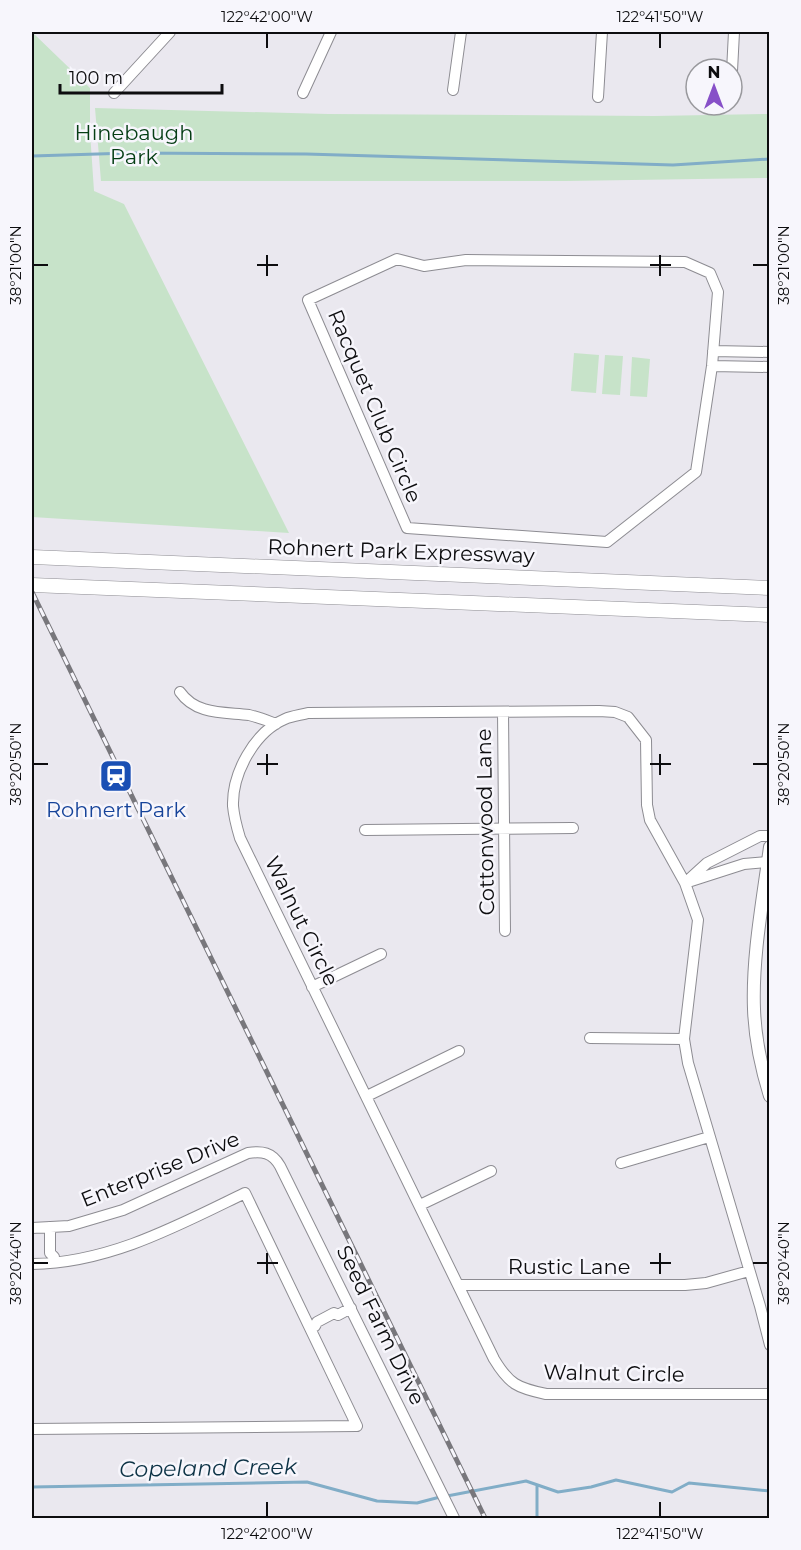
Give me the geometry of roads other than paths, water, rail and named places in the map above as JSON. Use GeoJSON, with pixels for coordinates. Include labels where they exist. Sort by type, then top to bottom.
{"type":"FeatureCollection","features":[{"type":"Feature","properties":{"kind":"main road","name":"Rohnert Park Expressway"},"geometry":{"type":"LineString","coordinates":[[32,557],[770,588]]}},
{"type":"Feature","properties":{"kind":"main road"},"geometry":{"type":"LineString","coordinates":[[32,585],[770,615]]}},
{"type":"Feature","properties":{"kind":"street"},"geometry":{"type":"LineString","coordinates":[[114,93],[170,32]]}},
{"type":"Feature","properties":{"kind":"street"},"geometry":{"type":"LineString","coordinates":[[303,93],[331,32]]}},
{"type":"Feature","properties":{"kind":"street"},"geometry":{"type":"LineString","coordinates":[[453,90],[461,32]]}},
{"type":"Feature","properties":{"kind":"street"},"geometry":{"type":"LineString","coordinates":[[598,97],[602,32]]}},
{"type":"Feature","properties":{"kind":"street"},"geometry":{"type":"LineString","coordinates":[[733,57],[734,32]]}},
{"type":"Feature","properties":{"kind":"street","name":"Racquet Club Circle"},"geometry":{"type":"LineString","coordinates":[[397,259],[424,266],[466,260],[685,262],[710,273],[718,292],[712,366],[696,472],[607,542],[407,528],[308,300],[397,259]]}},
{"type":"Feature","properties":{"kind":"street"},"geometry":{"type":"LineString","coordinates":[[713,351],[770,351]]}},
{"type":"Feature","properties":{"kind":"street"},"geometry":{"type":"LineString","coordinates":[[712,366],[770,367]]}},
{"type":"Feature","properties":{"kind":"street"},"geometry":{"type":"LineString","coordinates":[[180,692],[187,701],[213,713],[252,716],[276,724]]}},
{"type":"Feature","properties":{"kind":"street","name":"Walnut Circle"},"geometry":{"type":"LineString","coordinates":[[770,1345],[688,1063],[684,1039],[698,920],[685,883],[650,820],[647,805],[646,740],[628,717],[615,712],[599,711],[308,713],[285,719],[276,724],[261,737],[237,776],[233,805],[240,838],[506,1378],[525,1390],[546,1394],[770,1394]]}},
{"type":"Feature","properties":{"kind":"street","name":"Cottonwood Lane"},"geometry":{"type":"LineString","coordinates":[[503,712],[505,931]]}},
{"type":"Feature","properties":{"kind":"street"},"geometry":{"type":"LineString","coordinates":[[365,830],[573,828]]}},
{"type":"Feature","properties":{"kind":"street"},"geometry":{"type":"LineString","coordinates":[[685,883],[707,863],[759,836],[770,836]]}},
{"type":"Feature","properties":{"kind":"street"},"geometry":{"type":"LineString","coordinates":[[770,847],[754,975],[754,1018],[770,1096]]}},
{"type":"Feature","properties":{"kind":"street"},"geometry":{"type":"LineString","coordinates":[[685,883],[744,864],[768,862]]}},
{"type":"Feature","properties":{"kind":"street"},"geometry":{"type":"LineString","coordinates":[[312,987],[381,954]]}},
{"type":"Feature","properties":{"kind":"street"},"geometry":{"type":"LineString","coordinates":[[590,1038],[684,1039]]}},
{"type":"Feature","properties":{"kind":"street"},"geometry":{"type":"LineString","coordinates":[[367,1096],[459,1051]]}},
{"type":"Feature","properties":{"kind":"street"},"geometry":{"type":"LineString","coordinates":[[621,1162],[709,1137]]}},
{"type":"Feature","properties":{"kind":"street","name":"Enterprise Drive"},"geometry":{"type":"LineString","coordinates":[[32,1228],[51,1232],[123,1210],[248,1153],[267,1152]]}},
{"type":"Feature","properties":{"kind":"street","name":"Seed Farm Drive"},"geometry":{"type":"LineString","coordinates":[[267,1152],[277,1160],[452,1515]]}},
{"type":"Feature","properties":{"kind":"street"},"geometry":{"type":"LineString","coordinates":[[420,1205],[491,1171]]}},
{"type":"Feature","properties":{"kind":"street"},"geometry":{"type":"LineString","coordinates":[[32,1264],[108,1253],[168,1231],[245,1193],[313,1327],[357,1425],[32,1429]]}},
{"type":"Feature","properties":{"kind":"street"},"geometry":{"type":"LineString","coordinates":[[51,1232],[55,1239],[57,1252],[55,1260]]}},
{"type":"Feature","properties":{"kind":"street","name":"Rustic Lane"},"geometry":{"type":"LineString","coordinates":[[459,1285],[685,1285],[706,1283],[749,1271]]}},
{"type":"Feature","properties":{"kind":"street"},"geometry":{"type":"LineString","coordinates":[[313,1327],[320,1329],[336,1321],[338,1315],[351,1308]]}},
{"type":"Feature","properties":{"kind":"waterway"},"geometry":{"type":"LineString","coordinates":[[32,156],[130,153],[306,154],[673,165],[770,159]]}},
{"type":"Feature","properties":{"kind":"waterway","name":"Copeland Creek"},"geometry":{"type":"LineString","coordinates":[[447,1496],[526,1481],[558,1492],[616,1480],[672,1492],[689,1483],[770,1491]]}},
{"type":"Feature","properties":{"kind":"waterway","name":"Copeland Creek"},"geometry":{"type":"LineString","coordinates":[[32,1487],[307,1482],[377,1501],[417,1503],[440,1497]]}},
{"type":"Feature","properties":{"kind":"waterway"},"geometry":{"type":"LineString","coordinates":[[537,1485],[537,1518]]}},
{"type":"Feature","properties":{"kind":"railway"},"geometry":{"type":"LineString","coordinates":[[32,592],[485,1518]]}},
{"type":"Feature","properties":{"kind":"place","name":"Rohnert Park"},"geometry":{"type":"Point","coordinates":[116,776]}},
{"type":"Feature","properties":{"kind":"park label","name":"Hinebaugh Park"},"geometry":{"type":"Point","coordinates":[134,144]}}]}
